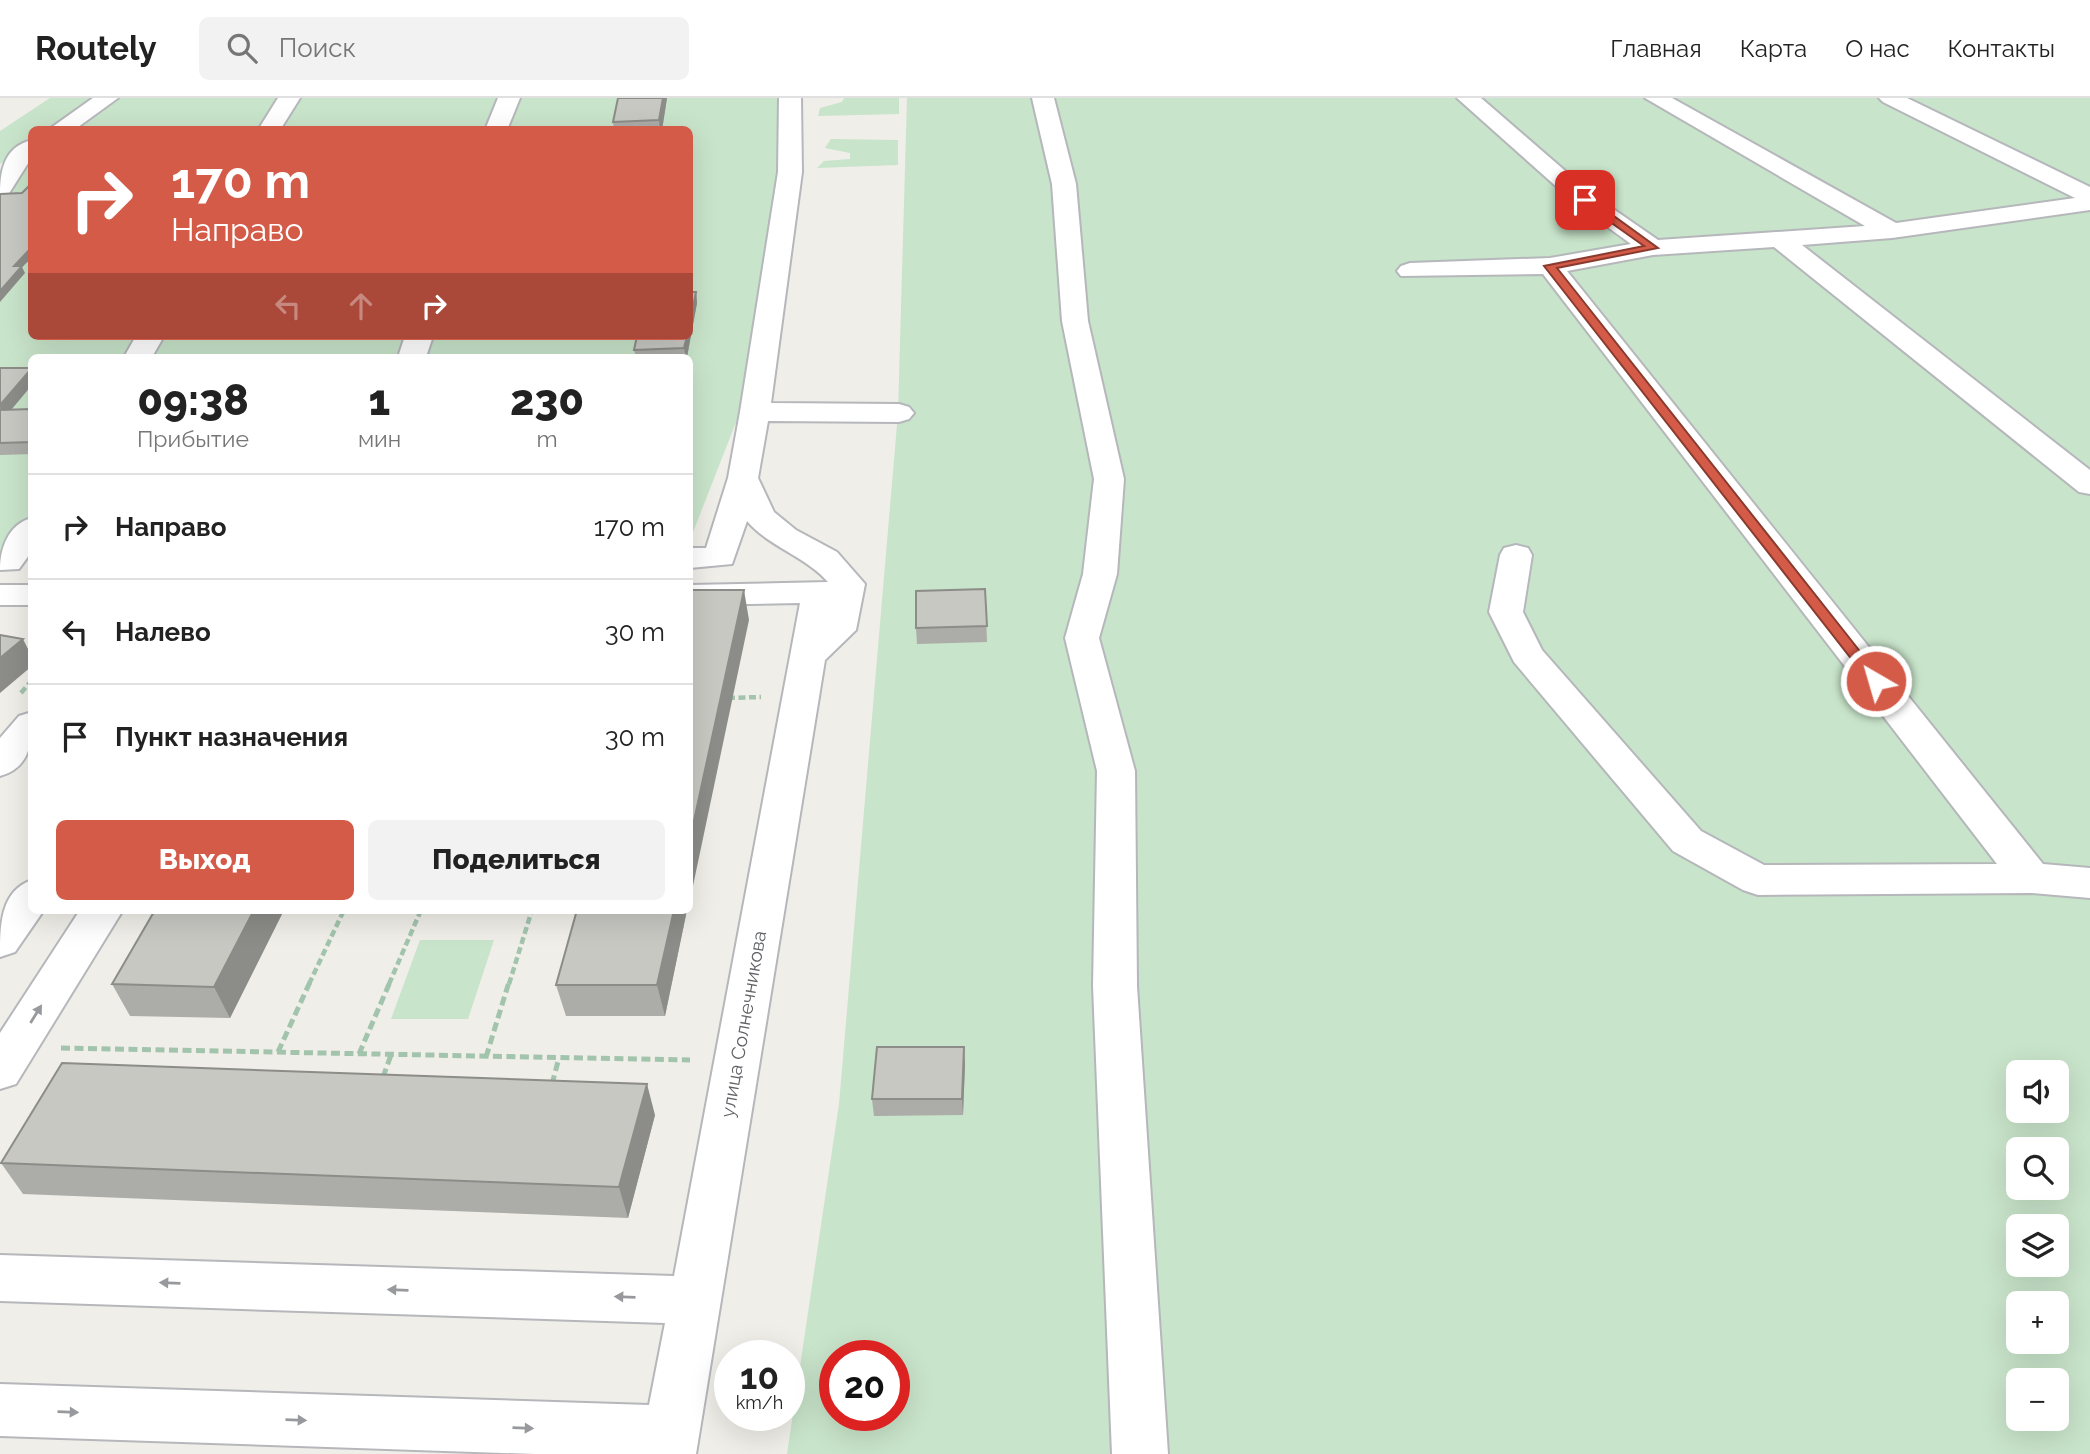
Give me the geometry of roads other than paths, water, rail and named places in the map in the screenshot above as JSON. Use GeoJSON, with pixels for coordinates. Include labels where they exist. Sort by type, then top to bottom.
{"type":"FeatureCollection","features":[{"type":"Feature","properties":{"kind":"street"},"geometry":{"type":"LineString","coordinates":[[65,126],[107,98]]}},
{"type":"Feature","properties":{"kind":"street"},"geometry":{"type":"LineString","coordinates":[[272,126],[289,98]]}},
{"type":"Feature","properties":{"kind":"street"},"geometry":{"type":"LineString","coordinates":[[498,126],[509,98]]}},
{"type":"Feature","properties":{"kind":"street"},"geometry":{"type":"LineString","coordinates":[[693,558],[720,557],[743,478],[790,172],[790,98]]}},
{"type":"Feature","properties":{"kind":"street"},"geometry":{"type":"LineString","coordinates":[[1043,98],[1064,184],[1075,321],[1110,479],[1100,574],[1082,638],[1116,771],[1115,986],[1140,1454]]}},
{"type":"Feature","properties":{"kind":"street"},"geometry":{"type":"LineString","coordinates":[[1468,98],[1585,200],[1653,248]]}},
{"type":"Feature","properties":{"kind":"street"},"geometry":{"type":"LineString","coordinates":[[1656,98],[1892,231]]}},
{"type":"Feature","properties":{"kind":"street"},"geometry":{"type":"LineString","coordinates":[[1890,98],[2090,196]]}},
{"type":"Feature","properties":{"kind":"street"},"geometry":{"type":"LineString","coordinates":[[0,190],[20,155],[28,150]]}},
{"type":"Feature","properties":{"kind":"street"},"geometry":{"type":"LineString","coordinates":[[1410,271],[1550,266],[1653,248],[1892,231],[2079,205],[2090,218]]}},
{"type":"Feature","properties":{"kind":"street"},"geometry":{"type":"LineString","coordinates":[[1779,239],[2090,485]]}},
{"type":"Feature","properties":{"kind":"street"},"geometry":{"type":"LineString","coordinates":[[1550,266],[2031,878]]}},
{"type":"Feature","properties":{"kind":"street"},"geometry":{"type":"LineString","coordinates":[[755,412],[899,414]]}},
{"type":"Feature","properties":{"kind":"street"},"geometry":{"type":"LineString","coordinates":[[693,595],[833,593],[848,584],[825,559],[785,537],[760,517],[743,478]]}},
{"type":"Feature","properties":{"kind":"street"},"geometry":{"type":"LineString","coordinates":[[13,562],[28,535]]}},
{"type":"Feature","properties":{"kind":"street"},"geometry":{"type":"LineString","coordinates":[[1516,555],[1506,611],[1527,654],[1687,841],[1758,880],[2031,878],[2090,883]]}},
{"type":"Feature","properties":{"kind":"street","name":"улица Солнечникова"},"geometry":{"type":"LineString","coordinates":[[670,1443],[809,656],[833,593]]}},
{"type":"Feature","properties":{"kind":"street"},"geometry":{"type":"LineString","coordinates":[[0,595],[28,595]]}},
{"type":"Feature","properties":{"kind":"street"},"geometry":{"type":"LineString","coordinates":[[0,763],[28,729]]}},
{"type":"Feature","properties":{"kind":"street"},"geometry":{"type":"LineString","coordinates":[[0,941],[28,901]]}},
{"type":"Feature","properties":{"kind":"street"},"geometry":{"type":"LineString","coordinates":[[0,1072],[99,914]]}},
{"type":"Feature","properties":{"kind":"street"},"geometry":{"type":"LineString","coordinates":[[0,1278],[694,1300]]}},
{"type":"Feature","properties":{"kind":"street"},"geometry":{"type":"LineString","coordinates":[[0,1410],[670,1443]]}}]}
